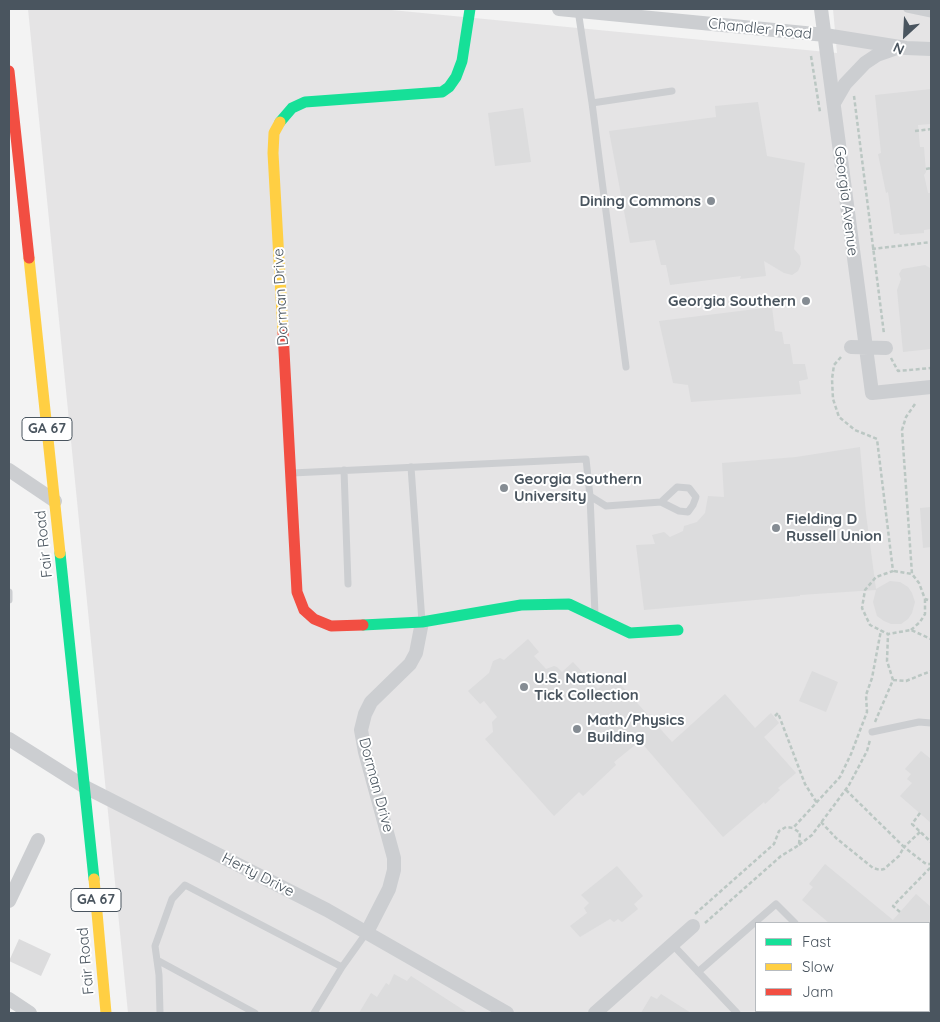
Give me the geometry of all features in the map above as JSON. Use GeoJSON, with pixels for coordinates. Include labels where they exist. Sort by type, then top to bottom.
{"type":"FeatureCollection","features":[{"type":"Feature","properties":{"kind":"street","name":"Dorman Drive"},"geometry":{"type":"LineString","coordinates":[[470,9],[462,61],[456,77],[449,87],[442,92],[305,102],[292,108],[284,116],[274,133],[273,153],[297,592],[304,610],[314,619],[331,626],[422,622],[521,606],[569,604],[630,633],[678,630]]}},
{"type":"Feature","properties":{"kind":"street","name":"Chandler Road"},"geometry":{"type":"LineString","coordinates":[[559,9],[598,11],[824,35],[898,47],[931,50]]}},
{"type":"Feature","properties":{"kind":"street","name":"Georgia Avenue"},"geometry":{"type":"LineString","coordinates":[[821,9],[872,393],[931,387]]}},
{"type":"Feature","properties":{"kind":"street"},"geometry":{"type":"LineString","coordinates":[[834,103],[845,84],[865,62],[877,54],[898,47]]}},
{"type":"Feature","properties":{"kind":"street","name":"Fair Road"},"geometry":{"type":"LineString","coordinates":[[9,71],[85,787],[106,1013]]}},
{"type":"Feature","properties":{"kind":"street"},"geometry":{"type":"LineString","coordinates":[[851,347],[886,348]]}},
{"type":"Feature","properties":{"kind":"street"},"geometry":{"type":"LineString","coordinates":[[9,470],[55,502]]}},
{"type":"Feature","properties":{"kind":"street","name":"Dorman Drive"},"geometry":{"type":"LineString","coordinates":[[367,932],[389,889],[394,870],[394,858],[365,752],[361,730],[365,714],[371,702],[410,664],[416,653],[422,622]]}},
{"type":"Feature","properties":{"kind":"street","name":"Herty Drive"},"geometry":{"type":"LineString","coordinates":[[9,739],[85,787],[327,910],[507,1013]]}},
{"type":"Feature","properties":{"kind":"street"},"geometry":{"type":"LineString","coordinates":[[9,901],[38,840]]}},
{"type":"Feature","properties":{"kind":"street"},"geometry":{"type":"LineString","coordinates":[[595,1013],[693,926]]}},
{"type":"Feature","properties":{"kind":"street"},"geometry":{"type":"LineString","coordinates":[[9,999],[30,1013]]}},
{"type":"Feature","properties":{"kind":"lane"},"geometry":{"type":"LineString","coordinates":[[906,9],[931,14]]}},
{"type":"Feature","properties":{"kind":"lane"},"geometry":{"type":"LineString","coordinates":[[578,10],[626,367]]}},
{"type":"Feature","properties":{"kind":"lane"},"geometry":{"type":"LineString","coordinates":[[592,103],[672,91]]}},
{"type":"Feature","properties":{"kind":"lane"},"geometry":{"type":"LineString","coordinates":[[291,473],[586,459],[590,496],[595,616]]}},
{"type":"Feature","properties":{"kind":"lane"},"geometry":{"type":"LineString","coordinates":[[411,467],[422,622]]}},
{"type":"Feature","properties":{"kind":"lane"},"geometry":{"type":"LineString","coordinates":[[344,470],[348,584]]}},
{"type":"Feature","properties":{"kind":"lane"},"geometry":{"type":"LineString","coordinates":[[590,496],[606,506],[661,502],[679,511],[688,512],[696,497],[689,488],[677,487],[661,502]]}},
{"type":"Feature","properties":{"kind":"lane"},"geometry":{"type":"LineString","coordinates":[[9,592],[9,600]]}},
{"type":"Feature","properties":{"kind":"lane"},"geometry":{"type":"LineString","coordinates":[[872,732],[919,722],[931,723]]}},
{"type":"Feature","properties":{"kind":"lane"},"geometry":{"type":"LineString","coordinates":[[160,1013],[159,975],[154,946],[172,899],[185,885],[342,967]]}},
{"type":"Feature","properties":{"kind":"lane"},"geometry":{"type":"LineString","coordinates":[[755,922],[776,904],[794,922]]}},
{"type":"Feature","properties":{"kind":"lane"},"geometry":{"type":"LineString","coordinates":[[698,972],[755,922]]}},
{"type":"Feature","properties":{"kind":"lane"},"geometry":{"type":"LineString","coordinates":[[314,1013],[342,967],[367,932]]}},
{"type":"Feature","properties":{"kind":"lane"},"geometry":{"type":"LineString","coordinates":[[672,944],[737,1013]]}},
{"type":"Feature","properties":{"kind":"lane"},"geometry":{"type":"LineString","coordinates":[[157,960],[255,1013]]}},
{"type":"Feature","properties":{"kind":"path"},"geometry":{"type":"LineString","coordinates":[[810,56],[820,114]]}},
{"type":"Feature","properties":{"kind":"path"},"geometry":{"type":"LineString","coordinates":[[853,94],[886,348],[898,372],[931,368]]}},
{"type":"Feature","properties":{"kind":"path"},"geometry":{"type":"LineString","coordinates":[[916,131],[931,129]]}},
{"type":"Feature","properties":{"kind":"path"},"geometry":{"type":"LineString","coordinates":[[926,169],[931,168]]}},
{"type":"Feature","properties":{"kind":"path"},"geometry":{"type":"LineString","coordinates":[[872,249],[931,242]]}},
{"type":"Feature","properties":{"kind":"path"},"geometry":{"type":"LineString","coordinates":[[851,347],[834,365],[832,380],[833,399],[839,417],[855,430],[877,439],[893,571]]}},
{"type":"Feature","properties":{"kind":"path"},"geometry":{"type":"LineString","coordinates":[[912,574],[893,571],[876,577],[865,590],[862,608],[870,625],[888,634],[911,630],[920,622],[925,614],[924,599],[919,583],[912,574],[902,430],[906,417],[915,404]]}},
{"type":"Feature","properties":{"kind":"path"},"geometry":{"type":"LineString","coordinates":[[924,599],[931,601]]}},
{"type":"Feature","properties":{"kind":"path"},"geometry":{"type":"LineString","coordinates":[[793,828],[840,777],[851,754],[867,712],[866,695],[872,678],[881,630]]}},
{"type":"Feature","properties":{"kind":"path"},"geometry":{"type":"LineString","coordinates":[[911,630],[931,639]]}},
{"type":"Feature","properties":{"kind":"path"},"geometry":{"type":"LineString","coordinates":[[800,845],[800,833],[793,828],[786,827],[779,830],[774,844],[689,921],[697,930],[781,856],[800,845],[812,835],[846,790],[856,775],[867,751],[872,732],[893,680],[887,661],[888,634]]}},
{"type":"Feature","properties":{"kind":"path"},"geometry":{"type":"LineString","coordinates":[[893,680],[906,681],[931,671]]}},
{"type":"Feature","properties":{"kind":"path"},"geometry":{"type":"LineString","coordinates":[[775,716],[778,713],[805,784],[818,803]]}},
{"type":"Feature","properties":{"kind":"path"},"geometry":{"type":"LineString","coordinates":[[846,790],[904,847],[926,864],[931,865],[894,906],[900,912]]}},
{"type":"Feature","properties":{"kind":"path"},"geometry":{"type":"LineString","coordinates":[[920,813],[912,824],[931,842]]}},
{"type":"Feature","properties":{"kind":"path"},"geometry":{"type":"LineString","coordinates":[[821,822],[836,838],[873,868],[880,870],[884,870],[892,864],[904,847],[920,832]]}},
{"type":"Feature","properties":{"kind":"shaded area","name":"Georgia Southern University"},"geometry":{"type":"Polygon","coordinates":[[[28,9],[381,9],[837,53],[833,9],[931,9],[931,1013],[128,1013],[28,9]]]}},
{"type":"Feature","properties":{"kind":"building"},"geometry":{"type":"Polygon","coordinates":[[[931,89],[931,124],[918,125],[920,147],[924,147],[926,172],[924,175],[928,193],[931,193],[931,229],[924,230],[924,233],[894,234],[888,192],[886,193],[878,154],[881,153],[875,95],[931,89]]]}},
{"type":"Feature","properties":{"kind":"building","name":"Dining Commons"},"geometry":{"type":"Polygon","coordinates":[[[758,102],[767,156],[805,163],[794,249],[800,256],[801,264],[798,271],[792,275],[784,273],[764,261],[766,276],[740,279],[741,276],[670,285],[666,265],[661,265],[655,240],[630,243],[609,131],[716,117],[715,106],[758,102]]]}},
{"type":"Feature","properties":{"kind":"building"},"geometry":{"type":"Polygon","coordinates":[[[523,108],[531,162],[495,166],[488,113],[523,108]]]}},
{"type":"Feature","properties":{"kind":"building"},"geometry":{"type":"Polygon","coordinates":[[[925,265],[930,268],[931,275],[931,349],[903,352],[897,290],[901,279],[899,274],[902,269],[925,265]]]}},
{"type":"Feature","properties":{"kind":"building"},"geometry":{"type":"Polygon","coordinates":[[[772,307],[775,331],[782,332],[784,344],[790,344],[793,364],[805,364],[808,379],[799,381],[801,394],[691,402],[688,385],[673,383],[659,321],[772,307]]]}},
{"type":"Feature","properties":{"kind":"building","name":"Fielding D Russell Union"},"geometry":{"type":"Polygon","coordinates":[[[860,447],[866,514],[876,589],[890,581],[900,582],[908,587],[915,602],[908,619],[901,624],[891,624],[877,616],[873,602],[876,590],[800,595],[644,610],[636,545],[655,544],[652,535],[664,532],[670,537],[683,531],[684,526],[697,522],[705,513],[708,496],[724,497],[722,463],[796,457],[860,447]]]}},
{"type":"Feature","properties":{"kind":"building"},"geometry":{"type":"Polygon","coordinates":[[[931,507],[931,547],[923,548],[920,508],[931,507]]]}},
{"type":"Feature","properties":{"kind":"building","name":"Math/Physics Building"},"geometry":{"type":"Polygon","coordinates":[[[528,639],[539,652],[534,656],[546,669],[554,666],[562,672],[573,662],[598,689],[613,676],[672,742],[725,694],[755,728],[771,713],[779,723],[764,737],[796,773],[778,788],[780,790],[765,804],[764,802],[723,837],[640,741],[614,762],[616,765],[583,796],[579,792],[554,816],[485,739],[493,732],[492,722],[497,717],[484,701],[480,704],[468,691],[489,673],[493,661],[500,658],[504,660],[528,639]]]}},
{"type":"Feature","properties":{"kind":"building"},"geometry":{"type":"Polygon","coordinates":[[[812,671],[838,682],[826,712],[799,701],[812,671]]]}},
{"type":"Feature","properties":{"kind":"building"},"geometry":{"type":"Polygon","coordinates":[[[921,751],[931,759],[931,823],[900,796],[912,783],[907,779],[911,774],[905,769],[921,751]]]}},
{"type":"Feature","properties":{"kind":"building"},"geometry":{"type":"Polygon","coordinates":[[[825,864],[893,920],[916,894],[931,907],[931,923],[828,922],[802,900],[813,887],[809,884],[825,864]]]}},
{"type":"Feature","properties":{"kind":"building"},"geometry":{"type":"Polygon","coordinates":[[[617,866],[643,896],[634,904],[638,909],[622,922],[618,919],[614,922],[610,919],[580,937],[570,926],[587,913],[584,908],[589,903],[581,895],[617,866]]]}},
{"type":"Feature","properties":{"kind":"building"},"geometry":{"type":"Polygon","coordinates":[[[19,939],[51,954],[41,976],[9,961],[19,939]]]}},
{"type":"Feature","properties":{"kind":"building"},"geometry":{"type":"Polygon","coordinates":[[[394,974],[407,981],[411,976],[468,1013],[359,1013],[371,993],[377,997],[386,983],[389,985],[394,974]]]}},
{"type":"Feature","properties":{"kind":"building"},"geometry":{"type":"Polygon","coordinates":[[[661,994],[691,1013],[641,1013],[651,996],[657,999],[661,994]]]}},
{"type":"Feature","properties":{"kind":"traffic: fast"},"geometry":{"type":"LineString","coordinates":[[280,122],[292,108],[305,102],[442,92],[449,87],[456,77],[462,61],[470,9]]}},
{"type":"Feature","properties":{"kind":"traffic: fast"},"geometry":{"type":"LineString","coordinates":[[60,553],[94,879]]}},
{"type":"Feature","properties":{"kind":"traffic: fast"},"geometry":{"type":"LineString","coordinates":[[363,625],[422,622],[521,605],[569,604],[630,633],[678,630]]}},
{"type":"Feature","properties":{"kind":"traffic: slow"},"geometry":{"type":"LineString","coordinates":[[280,122],[274,133],[273,153],[283,332]]}},
{"type":"Feature","properties":{"kind":"traffic: slow"},"geometry":{"type":"LineString","coordinates":[[29,258],[60,553]]}},
{"type":"Feature","properties":{"kind":"traffic: slow"},"geometry":{"type":"LineString","coordinates":[[94,879],[106,1013]]}},
{"type":"Feature","properties":{"kind":"traffic: jam"},"geometry":{"type":"LineString","coordinates":[[9,71],[29,258]]}},
{"type":"Feature","properties":{"kind":"traffic: jam"},"geometry":{"type":"LineString","coordinates":[[283,332],[297,592],[304,610],[314,619],[331,626],[363,625]]}},
{"type":"Feature","properties":{"kind":"place","name":"Dining Commons"},"geometry":{"type":"Point","coordinates":[711,201]}},
{"type":"Feature","properties":{"kind":"place","name":"Georgia Southern"},"geometry":{"type":"Point","coordinates":[806,301]}},
{"type":"Feature","properties":{"kind":"place","name":"Georgia Southern University"},"geometry":{"type":"Point","coordinates":[504,488]}},
{"type":"Feature","properties":{"kind":"place","name":"Fielding D Russell Union"},"geometry":{"type":"Point","coordinates":[776,528]}},
{"type":"Feature","properties":{"kind":"place","name":"U.S. National Tick Collection"},"geometry":{"type":"Point","coordinates":[524,687]}},
{"type":"Feature","properties":{"kind":"place","name":"Math/Physics Building"},"geometry":{"type":"Point","coordinates":[577,729]}}]}
